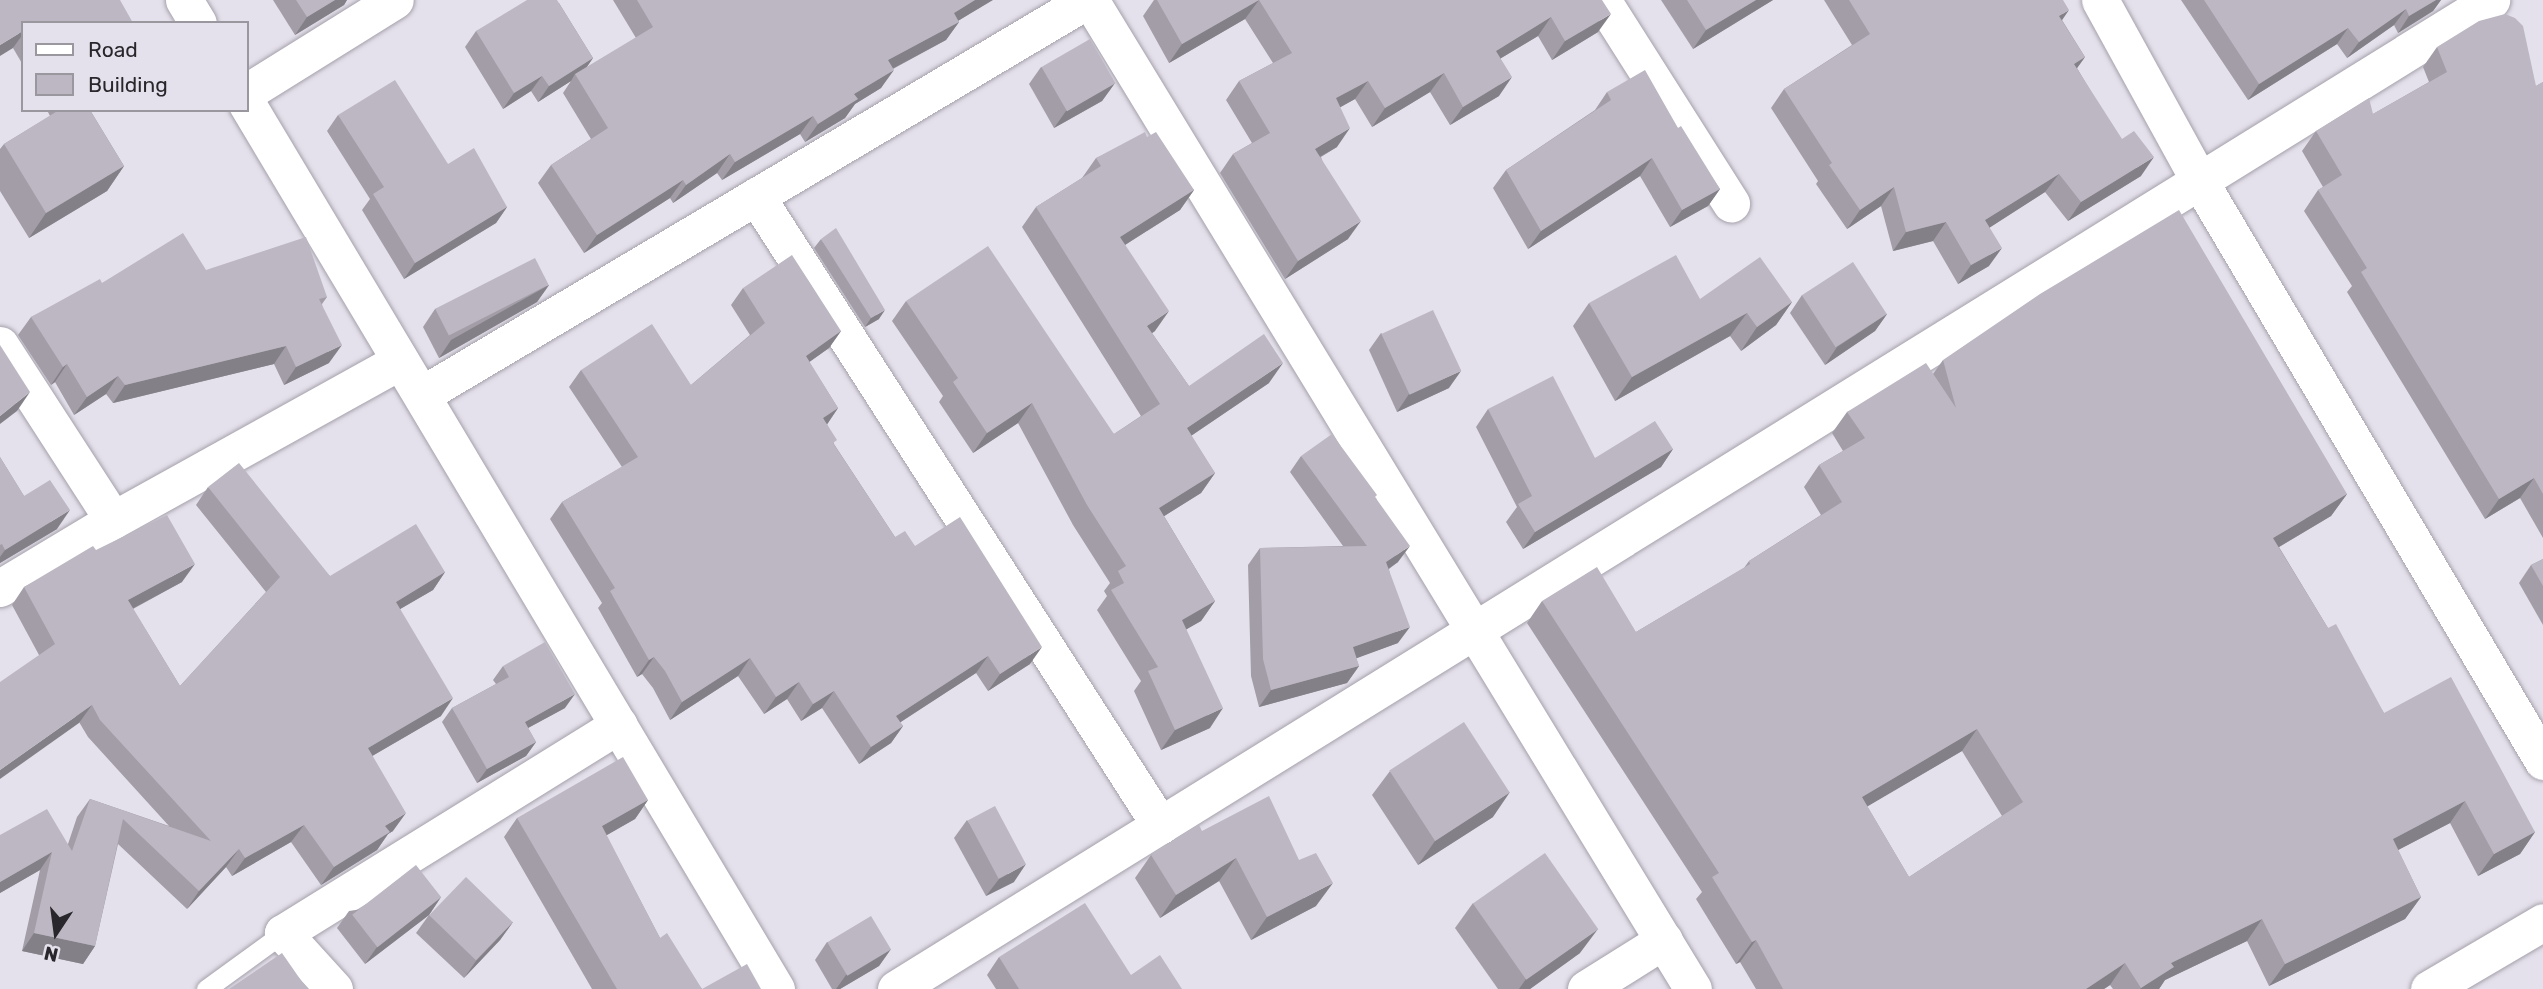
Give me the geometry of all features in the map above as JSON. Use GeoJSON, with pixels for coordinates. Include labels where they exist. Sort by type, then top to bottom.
{"type":"FeatureCollection","features":[{"type":"Feature","properties":{"kind":"street"},"geometry":{"type":"LineString","coordinates":[[184,0],[197,21]]}},
{"type":"Feature","properties":{"kind":"street"},"geometry":{"type":"LineString","coordinates":[[248,91],[395,0]]}},
{"type":"Feature","properties":{"kind":"street"},"geometry":{"type":"LineString","coordinates":[[423,394],[1088,0],[1476,629],[1693,989]]}},
{"type":"Feature","properties":{"kind":"street"},"geometry":{"type":"LineString","coordinates":[[1602,0],[1731,203]]}},
{"type":"Feature","properties":{"kind":"street"},"geometry":{"type":"LineString","coordinates":[[2100,0],[2200,182],[2543,761]]}},
{"type":"Feature","properties":{"kind":"street"},"geometry":{"type":"LineString","coordinates":[[896,989],[2491,0]]}},
{"type":"Feature","properties":{"kind":"street"},"geometry":{"type":"LineString","coordinates":[[248,106],[400,361],[423,394],[776,989]]}},
{"type":"Feature","properties":{"kind":"street"},"geometry":{"type":"LineString","coordinates":[[757,196],[1160,825]]}},
{"type":"Feature","properties":{"kind":"street"},"geometry":{"type":"LineString","coordinates":[[0,345],[113,520]]}},
{"type":"Feature","properties":{"kind":"street"},"geometry":{"type":"LineString","coordinates":[[0,588],[113,520],[400,361]]}},
{"type":"Feature","properties":{"kind":"street"},"geometry":{"type":"LineString","coordinates":[[334,989],[283,933],[619,725]]}},
{"type":"Feature","properties":{"kind":"street"},"geometry":{"type":"LineString","coordinates":[[2430,989],[2543,922]]}},
{"type":"Feature","properties":{"kind":"street"},"geometry":{"type":"LineString","coordinates":[[1586,989],[1664,940]]}},
{"type":"Feature","properties":{"kind":"lane"},"geometry":{"type":"LineString","coordinates":[[206,989],[283,933]]}},
{"type":"Feature","properties":{"kind":"building"},"geometry":{"type":"Polygon","coordinates":[[[0,0],[120,0],[132,21],[21,21],[21,32],[0,45],[0,0]]]}},
{"type":"Feature","properties":{"kind":"building"},"geometry":{"type":"Polygon","coordinates":[[[296,0],[335,0],[307,17],[296,0]]]}},
{"type":"Feature","properties":{"kind":"building"},"geometry":{"type":"Polygon","coordinates":[[[527,0],[557,0],[593,58],[549,86],[542,76],[514,93],[476,31],[527,0]]]}},
{"type":"Feature","properties":{"kind":"building"},"geometry":{"type":"Polygon","coordinates":[[[637,0],[975,0],[954,13],[959,22],[888,60],[894,70],[854,94],[858,99],[818,124],[813,116],[735,162],[730,154],[686,185],[683,180],[597,235],[551,165],[608,128],[575,74],[653,27],[637,0]]]}},
{"type":"Feature","properties":{"kind":"building"},"geometry":{"type":"Polygon","coordinates":[[[1157,0],[1259,0],[1182,44],[1157,0]]]}},
{"type":"Feature","properties":{"kind":"building"},"geometry":{"type":"Polygon","coordinates":[[[1259,0],[1602,0],[1611,14],[1565,41],[1551,17],[1496,51],[1512,77],[1463,107],[1444,73],[1385,108],[1368,81],[1336,98],[1350,128],[1315,149],[1361,221],[1298,261],[1233,154],[1270,133],[1239,81],[1292,53],[1259,0]]]}},
{"type":"Feature","properties":{"kind":"building"},"geometry":{"type":"Polygon","coordinates":[[[1687,0],[1756,0],[1706,30],[1687,0]]]}},
{"type":"Feature","properties":{"kind":"building"},"geometry":{"type":"Polygon","coordinates":[[[1849,0],[2063,0],[2069,10],[2059,16],[2085,57],[2074,64],[2122,139],[2134,131],[2154,157],[2081,202],[2059,174],[1985,220],[2002,248],[1971,265],[1946,222],[1906,232],[1894,187],[1860,210],[1829,165],[1832,163],[1784,89],[1870,34],[1849,0]]]}},
{"type":"Feature","properties":{"kind":"building"},"geometry":{"type":"Polygon","coordinates":[[[2204,0],[2436,0],[2409,16],[2406,9],[2359,42],[2348,28],[2259,84],[2204,0]]]}},
{"type":"Feature","properties":{"kind":"building"},"geometry":{"type":"Polygon","coordinates":[[[2505,14],[2515,18],[2523,26],[2536,86],[2543,82],[2543,494],[2534,478],[2499,499],[2361,272],[2367,268],[2318,190],[2342,175],[2316,131],[2369,98],[2373,114],[2447,72],[2437,47],[2479,21],[2505,14]]]}},
{"type":"Feature","properties":{"kind":"building"},"geometry":{"type":"Polygon","coordinates":[[[1090,39],[1116,83],[1067,111],[1042,67],[1090,39]]]}},
{"type":"Feature","properties":{"kind":"building"},"geometry":{"type":"Polygon","coordinates":[[[1645,70],[1678,128],[1681,126],[1720,189],[1682,210],[1652,158],[1541,231],[1506,170],[1611,100],[1607,92],[1645,70]]]}},
{"type":"Feature","properties":{"kind":"building"},"geometry":{"type":"Polygon","coordinates":[[[395,80],[448,164],[474,148],[507,207],[415,263],[373,194],[384,187],[338,115],[395,80]]]}},
{"type":"Feature","properties":{"kind":"building"},"geometry":{"type":"Polygon","coordinates":[[[56,112],[91,112],[124,166],[46,213],[4,144],[56,112]]]}},
{"type":"Feature","properties":{"kind":"building"},"geometry":{"type":"Polygon","coordinates":[[[1145,132],[1147,137],[1156,132],[1194,190],[1120,237],[1169,311],[1147,326],[1189,386],[1264,334],[1283,363],[1187,428],[1215,473],[1159,508],[1215,601],[1182,620],[1223,708],[1175,730],[1148,671],[1158,667],[1111,590],[1124,583],[1118,571],[1126,566],[1087,505],[1032,403],[987,433],[953,382],[958,378],[906,301],[988,246],[1114,434],[1160,404],[1036,207],[1101,166],[1096,158],[1145,132]]]}},
{"type":"Feature","properties":{"kind":"building"},"geometry":{"type":"Polygon","coordinates":[[[2179,210],[2347,494],[2273,538],[2328,628],[2336,624],[2384,713],[2451,677],[2535,832],[2494,854],[2465,801],[2393,839],[2421,897],[2285,964],[2262,919],[2171,963],[2174,967],[2141,988],[2125,963],[2086,989],[1783,989],[1756,940],[1752,942],[1712,877],[1719,873],[1542,601],[1597,567],[1636,632],[1750,564],[1749,561],[1842,502],[1819,465],[1865,438],[1847,412],[1926,363],[1956,408],[1943,360],[2040,294],[2179,210]],[[1977,729],[1862,797],[1909,877],[2023,802],[1977,729]]]}},
{"type":"Feature","properties":{"kind":"building"},"geometry":{"type":"Polygon","coordinates":[[[836,228],[885,310],[871,318],[821,239],[836,228]]]}},
{"type":"Feature","properties":{"kind":"building"},"geometry":{"type":"Polygon","coordinates":[[[183,233],[206,270],[306,237],[327,297],[319,299],[342,345],[296,367],[286,346],[125,385],[118,376],[87,397],[67,364],[63,367],[31,317],[100,279],[102,283],[183,233]]]}},
{"type":"Feature","properties":{"kind":"building"},"geometry":{"type":"Polygon","coordinates":[[[792,255],[841,331],[806,356],[838,408],[823,418],[837,440],[833,443],[895,537],[905,531],[915,546],[960,517],[1042,647],[1000,674],[988,656],[896,716],[903,726],[871,747],[834,691],[813,704],[799,682],[776,697],[750,658],[682,702],[654,657],[649,660],[610,591],[615,588],[562,502],[638,457],[581,370],[652,324],[691,385],[765,323],[743,288],[792,255]]]}},
{"type":"Feature","properties":{"kind":"building"},"geometry":{"type":"Polygon","coordinates":[[[1676,255],[1700,299],[1760,257],[1792,302],[1757,327],[1747,313],[1632,377],[1589,303],[1676,255]]]}},
{"type":"Feature","properties":{"kind":"building"},"geometry":{"type":"Polygon","coordinates":[[[535,258],[549,285],[449,336],[435,309],[535,258]]]}},
{"type":"Feature","properties":{"kind":"building"},"geometry":{"type":"Polygon","coordinates":[[[1853,262],[1887,314],[1836,347],[1802,295],[1853,262]]]}},
{"type":"Feature","properties":{"kind":"building"},"geometry":{"type":"Polygon","coordinates":[[[1433,310],[1461,371],[1410,395],[1381,334],[1433,310]]]}},
{"type":"Feature","properties":{"kind":"building"},"geometry":{"type":"Polygon","coordinates":[[[0,345],[30,392],[0,416],[0,345]]]}},
{"type":"Feature","properties":{"kind":"building"},"geometry":{"type":"Polygon","coordinates":[[[1553,376],[1595,458],[1655,421],[1673,449],[1535,532],[1518,504],[1532,496],[1488,409],[1553,376]]]}},
{"type":"Feature","properties":{"kind":"building"},"geometry":{"type":"Polygon","coordinates":[[[1332,434],[1410,546],[1386,562],[1410,627],[1353,647],[1359,666],[1271,690],[1263,659],[1260,548],[1367,546],[1301,456],[1332,434]]]}},
{"type":"Feature","properties":{"kind":"building"},"geometry":{"type":"Polygon","coordinates":[[[0,457],[24,496],[50,480],[70,510],[5,550],[2,544],[0,545],[0,457]]]}},
{"type":"Feature","properties":{"kind":"building"},"geometry":{"type":"Polygon","coordinates":[[[239,463],[330,576],[416,524],[445,572],[396,602],[453,698],[368,748],[406,813],[385,826],[390,832],[334,867],[304,825],[245,858],[239,849],[199,891],[123,819],[95,946],[34,933],[52,852],[0,882],[0,835],[47,809],[72,851],[90,799],[211,841],[100,720],[92,705],[0,770],[0,682],[55,644],[24,587],[93,546],[96,550],[167,515],[195,564],[128,600],[180,686],[280,577],[208,487],[239,463]]]}},
{"type":"Feature","properties":{"kind":"building"},"geometry":{"type":"Polygon","coordinates":[[[2543,559],[2543,586],[2531,565],[2543,559]]]}},
{"type":"Feature","properties":{"kind":"building"},"geometry":{"type":"Polygon","coordinates":[[[545,642],[575,694],[525,722],[536,742],[487,769],[452,708],[509,677],[503,666],[545,642]]]}},
{"type":"Feature","properties":{"kind":"building"},"geometry":{"type":"Polygon","coordinates":[[[1464,722],[1510,792],[1435,841],[1389,770],[1464,722]]]}},
{"type":"Feature","properties":{"kind":"building"},"geometry":{"type":"Polygon","coordinates":[[[623,757],[648,800],[602,826],[660,938],[667,933],[702,989],[617,989],[517,818],[623,757]]]}},
{"type":"Feature","properties":{"kind":"building"},"geometry":{"type":"Polygon","coordinates":[[[1269,796],[1299,860],[1316,853],[1333,883],[1267,917],[1236,858],[1176,895],[1151,855],[1199,825],[1202,831],[1269,796]]]}},
{"type":"Feature","properties":{"kind":"building"},"geometry":{"type":"Polygon","coordinates":[[[995,806],[1026,864],[999,879],[968,821],[995,806]]]}},
{"type":"Feature","properties":{"kind":"building"},"geometry":{"type":"Polygon","coordinates":[[[1545,853],[1598,929],[1526,980],[1473,903],[1545,853]]]}},
{"type":"Feature","properties":{"kind":"building"},"geometry":{"type":"Polygon","coordinates":[[[416,865],[441,897],[377,947],[352,915],[416,865]]]}},
{"type":"Feature","properties":{"kind":"building"},"geometry":{"type":"Polygon","coordinates":[[[466,877],[513,922],[476,960],[429,915],[466,877]]]}},
{"type":"Feature","properties":{"kind":"building"},"geometry":{"type":"Polygon","coordinates":[[[1085,903],[1131,975],[1160,955],[1182,989],[1019,989],[999,957],[1085,903]]]}},
{"type":"Feature","properties":{"kind":"building"},"geometry":{"type":"Polygon","coordinates":[[[871,916],[891,949],[847,976],[827,942],[871,916]]]}},
{"type":"Feature","properties":{"kind":"building"},"geometry":{"type":"Polygon","coordinates":[[[282,953],[307,989],[229,989],[282,953]]]}},
{"type":"Feature","properties":{"kind":"building"},"geometry":{"type":"Polygon","coordinates":[[[747,964],[761,989],[702,989],[747,964]]]}}]}
